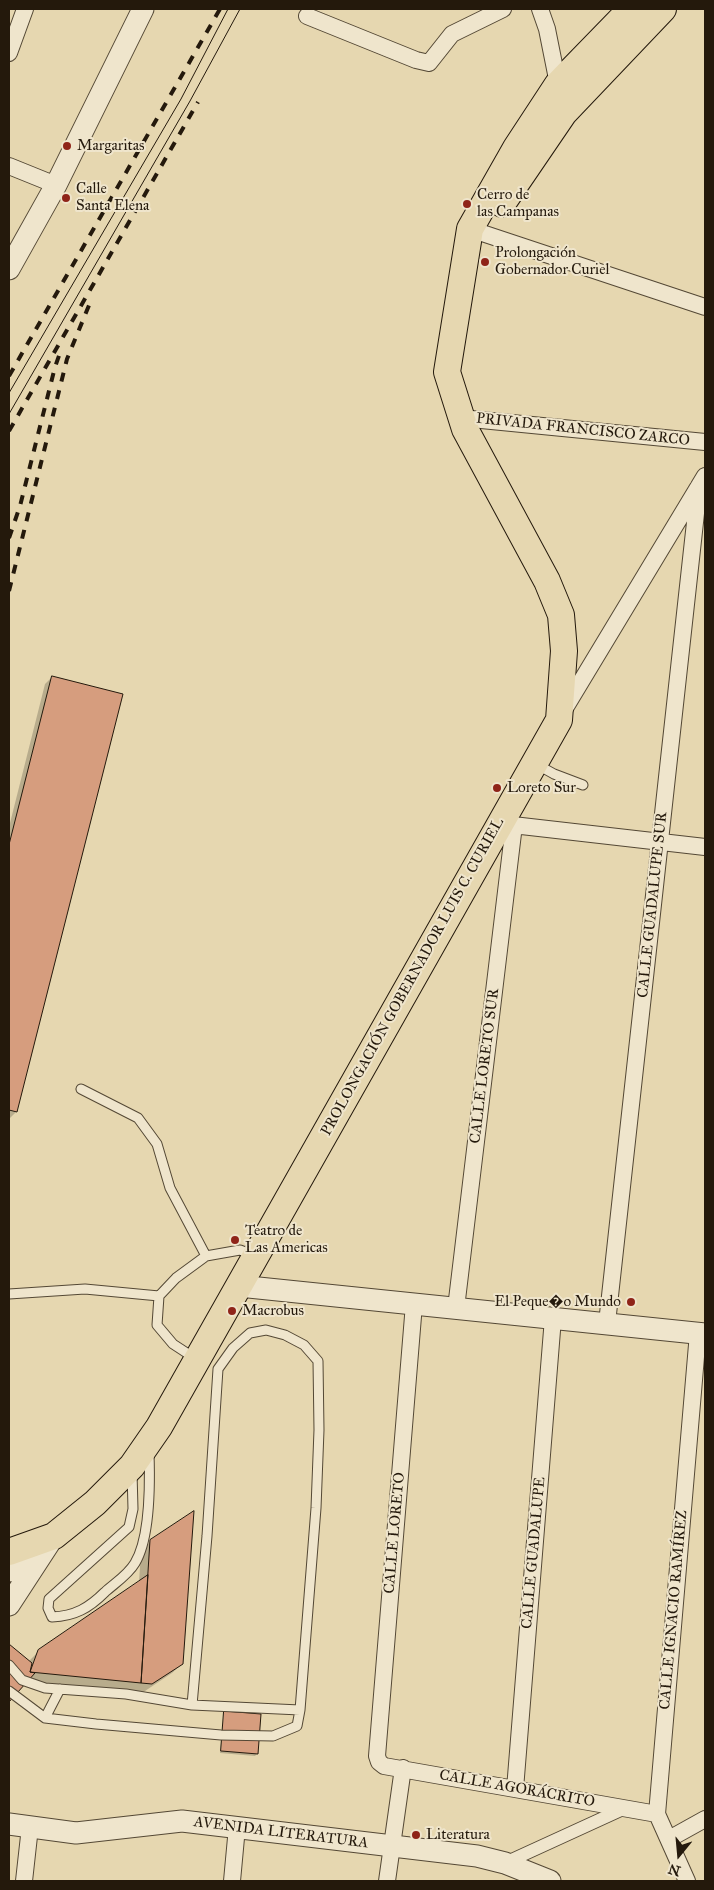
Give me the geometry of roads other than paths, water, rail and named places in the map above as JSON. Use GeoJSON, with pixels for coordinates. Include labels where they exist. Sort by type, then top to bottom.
{"type":"FeatureCollection","features":[{"type":"Feature","properties":{"kind":"main road","name":"PROLONGACIÓN GOBERNADOR LUIS C. CURIEL"},"geometry":{"type":"LineString","coordinates":[[9,1552],[54,1536],[95,1503],[132,1466],[148,1443],[507,824],[534,763],[559,720],[564,651],[560,615],[547,581],[461,418],[447,372],[462,266],[476,231],[516,148],[558,84],[631,9]]}},
{"type":"Feature","properties":{"kind":"main road","name":"PROLONGACIÓN GOBERNADOR LUIS C. CURIEL"},"geometry":{"type":"LineString","coordinates":[[476,231],[564,113],[663,9]]}},
{"type":"Feature","properties":{"kind":"street"},"geometry":{"type":"LineString","coordinates":[[9,53],[25,9]]}},
{"type":"Feature","properties":{"kind":"street"},"geometry":{"type":"LineString","coordinates":[[9,270],[56,185],[143,9]]}},
{"type":"Feature","properties":{"kind":"street"},"geometry":{"type":"LineString","coordinates":[[307,16],[416,60],[429,63],[452,34],[503,9]]}},
{"type":"Feature","properties":{"kind":"street"},"geometry":{"type":"LineString","coordinates":[[540,9],[547,29],[558,84]]}},
{"type":"Feature","properties":{"kind":"street"},"geometry":{"type":"LineString","coordinates":[[9,166],[56,185]]}},
{"type":"Feature","properties":{"kind":"street"},"geometry":{"type":"LineString","coordinates":[[476,231],[705,307]]}},
{"type":"Feature","properties":{"kind":"street","name":"PRIVADA FRANCISCO ZARCO"},"geometry":{"type":"LineString","coordinates":[[461,418],[705,442]]}},
{"type":"Feature","properties":{"kind":"street"},"geometry":{"type":"LineString","coordinates":[[559,720],[702,481]]}},
{"type":"Feature","properties":{"kind":"street","name":"CALLE GUADALUPE SUR"},"geometry":{"type":"LineString","coordinates":[[607,1324],[702,481]]}},
{"type":"Feature","properties":{"kind":"street"},"geometry":{"type":"LineString","coordinates":[[507,824],[705,847]]}},
{"type":"Feature","properties":{"kind":"street","name":"CALLE LORETO SUR"},"geometry":{"type":"LineString","coordinates":[[456,1308],[507,824]]}},
{"type":"Feature","properties":{"kind":"street"},"geometry":{"type":"LineString","coordinates":[[239,1286],[702,1333]]}},
{"type":"Feature","properties":{"kind":"street","name":"CALLE LORETO"},"geometry":{"type":"LineString","coordinates":[[379,1762],[414,1304]]}},
{"type":"Feature","properties":{"kind":"street","name":"CALLE GUADALUPE"},"geometry":{"type":"LineString","coordinates":[[515,1789],[553,1318]]}},
{"type":"Feature","properties":{"kind":"street","name":"CALLE IGNACIO RAMÍREZ"},"geometry":{"type":"LineString","coordinates":[[657,1814],[702,1333]]}},
{"type":"Feature","properties":{"kind":"street"},"geometry":{"type":"LineString","coordinates":[[9,1571],[54,1536]]}},
{"type":"Feature","properties":{"kind":"street"},"geometry":{"type":"LineString","coordinates":[[9,1604],[54,1536]]}},
{"type":"Feature","properties":{"kind":"street","name":"CALLE AGORÁCRITO"},"geometry":{"type":"LineString","coordinates":[[379,1762],[384,1766],[657,1814]]}},
{"type":"Feature","properties":{"kind":"street"},"geometry":{"type":"LineString","coordinates":[[387,1881],[403,1768]]}},
{"type":"Feature","properties":{"kind":"street"},"geometry":{"type":"LineString","coordinates":[[505,1863],[623,1809]]}},
{"type":"Feature","properties":{"kind":"street"},"geometry":{"type":"LineString","coordinates":[[657,1814],[687,1881]]}},
{"type":"Feature","properties":{"kind":"street"},"geometry":{"type":"LineString","coordinates":[[669,1839],[705,1819]]}},
{"type":"Feature","properties":{"kind":"street","name":"AVENIDA LITERATURA"},"geometry":{"type":"LineString","coordinates":[[9,1824],[76,1833],[182,1821],[477,1856],[505,1863],[550,1881]]}},
{"type":"Feature","properties":{"kind":"street"},"geometry":{"type":"LineString","coordinates":[[24,1881],[30,1827]]}},
{"type":"Feature","properties":{"kind":"street"},"geometry":{"type":"LineString","coordinates":[[232,1881],[237,1827]]}},
{"type":"Feature","properties":{"kind":"lane"},"geometry":{"type":"LineString","coordinates":[[534,763],[554,774],[583,785]]}},
{"type":"Feature","properties":{"kind":"lane"},"geometry":{"type":"LineString","coordinates":[[81,1089],[138,1118],[157,1144],[170,1188],[206,1256]]}},
{"type":"Feature","properties":{"kind":"lane"},"geometry":{"type":"LineString","coordinates":[[197,1360],[173,1344],[157,1325],[159,1296],[176,1278],[206,1256],[240,1250],[256,1256]]}},
{"type":"Feature","properties":{"kind":"lane"},"geometry":{"type":"LineString","coordinates":[[9,1294],[85,1289],[159,1296]]}},
{"type":"Feature","properties":{"kind":"lane"},"geometry":{"type":"LineString","coordinates":[[9,1691],[45,1718],[221,1735],[274,1736],[297,1726],[300,1710],[316,1508],[319,1430],[318,1362],[304,1345],[285,1334],[266,1330],[250,1333],[233,1348],[218,1369],[206,1545],[192,1705]]}},
{"type":"Feature","properties":{"kind":"lane"},"geometry":{"type":"LineString","coordinates":[[132,1466],[133,1509],[129,1527],[49,1599],[48,1608],[52,1617],[66,1617],[82,1611],[122,1578],[136,1562],[148,1507],[148,1443]]}},
{"type":"Feature","properties":{"kind":"lane"},"geometry":{"type":"LineString","coordinates":[[129,1527],[144,1529]]}},
{"type":"Feature","properties":{"kind":"lane"},"geometry":{"type":"LineString","coordinates":[[9,1666],[22,1680],[45,1688],[126,1694],[192,1705],[300,1710]]}},
{"type":"Feature","properties":{"kind":"lane"},"geometry":{"type":"LineString","coordinates":[[45,1718],[60,1689]]}},
{"type":"Feature","properties":{"kind":"tram line"},"geometry":{"type":"LineString","coordinates":[[9,393],[181,99],[228,9]]}},
{"type":"Feature","properties":{"kind":"tram line"},"geometry":{"type":"LineString","coordinates":[[9,414],[190,101],[240,9]]}},
{"type":"Feature","properties":{"kind":"railway"},"geometry":{"type":"LineString","coordinates":[[9,376],[220,9]]}},
{"type":"Feature","properties":{"kind":"railway"},"geometry":{"type":"LineString","coordinates":[[9,431],[198,102]]}},
{"type":"Feature","properties":{"kind":"railway"},"geometry":{"type":"LineString","coordinates":[[9,591],[67,359],[92,298]]}},
{"type":"Feature","properties":{"kind":"railway"},"geometry":{"type":"LineString","coordinates":[[9,538],[20,506],[61,350]]}},
{"type":"Feature","properties":{"kind":"place","name":"Margaritas"},"geometry":{"type":"Point","coordinates":[67,146]}},
{"type":"Feature","properties":{"kind":"place","name":"Calle Santa Elena"},"geometry":{"type":"Point","coordinates":[66,198]}},
{"type":"Feature","properties":{"kind":"place","name":"Cerro de las Campanas"},"geometry":{"type":"Point","coordinates":[467,204]}},
{"type":"Feature","properties":{"kind":"place","name":"Prolongación Gobernador Curiel"},"geometry":{"type":"Point","coordinates":[485,262]}},
{"type":"Feature","properties":{"kind":"place","name":"Loreto Sur"},"geometry":{"type":"Point","coordinates":[497,788]}},
{"type":"Feature","properties":{"kind":"place","name":"Teatro de Las Americas"},"geometry":{"type":"Point","coordinates":[235,1240]}},
{"type":"Feature","properties":{"kind":"place","name":"El Peque�o Mundo"},"geometry":{"type":"Point","coordinates":[631,1302]}},
{"type":"Feature","properties":{"kind":"place","name":"Macrobus"},"geometry":{"type":"Point","coordinates":[232,1311]}},
{"type":"Feature","properties":{"kind":"place","name":"Literatura"},"geometry":{"type":"Point","coordinates":[416,1835]}}]}
